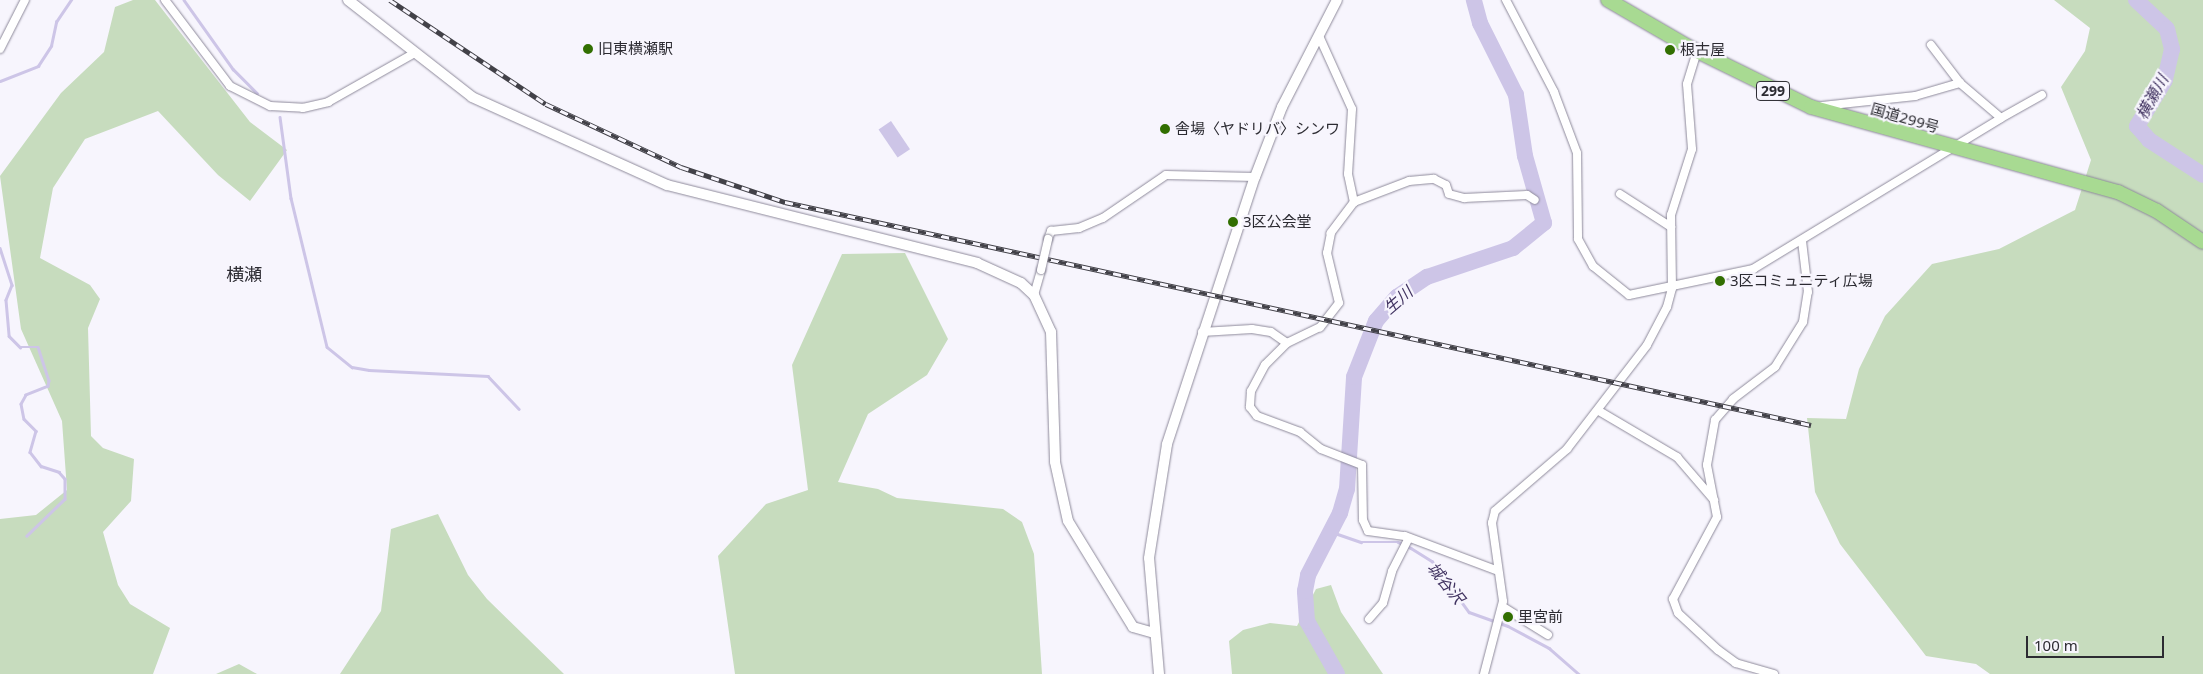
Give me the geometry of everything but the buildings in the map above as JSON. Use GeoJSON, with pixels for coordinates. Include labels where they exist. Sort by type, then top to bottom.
{"type":"FeatureCollection","features":[{"type":"Feature","properties":{"kind":"highway","name":"国道299号"},"geometry":{"type":"LineString","coordinates":[[1608,0],[1697,51],[1811,107],[1952,148],[2118,192],[2157,211],[2203,242]]}},
{"type":"Feature","properties":{"kind":"street"},"geometry":{"type":"LineString","coordinates":[[0,49],[25,0]]}},
{"type":"Feature","properties":{"kind":"street"},"geometry":{"type":"LineString","coordinates":[[166,0],[230,86],[270,106],[303,108],[328,102],[413,54]]}},
{"type":"Feature","properties":{"kind":"street"},"geometry":{"type":"LineString","coordinates":[[348,0],[413,54],[472,97],[667,185],[994,268],[1034,295],[1047,318],[1053,347],[1055,462],[1060,500],[1068,521],[1133,627],[1154,633]]}},
{"type":"Feature","properties":{"kind":"street"},"geometry":{"type":"LineString","coordinates":[[1159,674],[1154,633],[1150,541],[1167,444],[1202,332],[1255,177],[1282,107],[1337,0]]}},
{"type":"Feature","properties":{"kind":"street"},"geometry":{"type":"LineString","coordinates":[[1506,0],[1551,85],[1577,153],[1580,185],[1576,222],[1585,253],[1609,282],[1629,295],[1672,288],[1753,269],[2042,95]]}},
{"type":"Feature","properties":{"kind":"street"},"geometry":{"type":"LineString","coordinates":[[1319,36],[1352,109],[1348,174],[1354,202]]}},
{"type":"Feature","properties":{"kind":"street"},"geometry":{"type":"LineString","coordinates":[[1931,45],[1960,83],[2001,118]]}},
{"type":"Feature","properties":{"kind":"street"},"geometry":{"type":"LineString","coordinates":[[1488,673],[1503,607],[1498,571],[1495,511],[1567,449],[1599,411],[1660,326],[1672,288],[1671,227],[1692,149],[1687,84],[1697,51]]}},
{"type":"Feature","properties":{"kind":"street"},"geometry":{"type":"LineString","coordinates":[[1811,107],[1885,101],[1960,83]]}},
{"type":"Feature","properties":{"kind":"street"},"geometry":{"type":"LineString","coordinates":[[1034,295],[1051,230],[1079,228],[1103,218],[1166,176],[1255,177]]}},
{"type":"Feature","properties":{"kind":"street"},"geometry":{"type":"LineString","coordinates":[[1498,571],[1408,539],[1374,533],[1365,527],[1365,470],[1357,462],[1330,453],[1300,432],[1256,416],[1250,407],[1251,391],[1260,372],[1287,344],[1320,327],[1339,303],[1327,245],[1335,225],[1354,202],[1409,182],[1434,179],[1446,185],[1449,194],[1464,198],[1527,195],[1535,200]]}},
{"type":"Feature","properties":{"kind":"street"},"geometry":{"type":"LineString","coordinates":[[1620,194],[1671,227]]}},
{"type":"Feature","properties":{"kind":"street"},"geometry":{"type":"LineString","coordinates":[[1774,674],[1736,663],[1707,642],[1673,604],[1674,593],[1715,525],[1718,511],[1707,465],[1715,420],[1733,399],[1775,367],[1802,322],[1808,292],[1802,241]]}},
{"type":"Feature","properties":{"kind":"street"},"geometry":{"type":"LineString","coordinates":[[1202,332],[1252,329],[1271,332],[1287,344]]}},
{"type":"Feature","properties":{"kind":"street"},"geometry":{"type":"LineString","coordinates":[[1599,411],[1677,457],[1714,500]]}},
{"type":"Feature","properties":{"kind":"street"},"geometry":{"type":"LineString","coordinates":[[1369,619],[1383,603],[1396,562],[1408,539]]}},
{"type":"Feature","properties":{"kind":"street"},"geometry":{"type":"LineString","coordinates":[[1503,607],[1548,635]]}},
{"type":"Feature","properties":{"kind":"green space"},"geometry":{"type":"Polygon","coordinates":[[[133,0],[155,0],[250,122],[287,150],[250,201],[218,175],[158,111],[85,139],[53,188],[40,258],[90,285],[100,299],[88,328],[91,436],[103,448],[134,459],[131,501],[103,532],[118,585],[130,604],[170,628],[153,674],[0,674],[0,519],[36,515],[67,490],[62,421],[21,329],[0,176],[61,93],[104,52],[115,7],[133,0]]]}},
{"type":"Feature","properties":{"kind":"green space"},"geometry":{"type":"Polygon","coordinates":[[[2054,0],[2203,0],[2203,674],[1990,674],[1976,664],[1926,656],[1840,544],[1815,492],[1807,418],[1846,419],[1859,369],[1885,316],[1932,264],[1999,249],[2075,210],[2091,160],[2061,87],[2085,51],[2090,28],[2054,0]]]}},
{"type":"Feature","properties":{"kind":"green space"},"geometry":{"type":"Polygon","coordinates":[[[905,253],[948,339],[927,375],[868,414],[838,482],[878,489],[897,498],[1003,509],[1022,522],[1034,554],[1042,674],[735,674],[718,556],[766,504],[808,490],[792,365],[842,254],[905,253]]]}},
{"type":"Feature","properties":{"kind":"green space"},"geometry":{"type":"Polygon","coordinates":[[[438,514],[468,575],[487,599],[564,674],[340,674],[381,611],[391,529],[438,514]]]}},
{"type":"Feature","properties":{"kind":"green space"},"geometry":{"type":"Polygon","coordinates":[[[1331,585],[1341,612],[1383,674],[1232,674],[1229,641],[1243,630],[1270,623],[1297,626],[1316,589],[1331,585]]]}},
{"type":"Feature","properties":{"kind":"green space"},"geometry":{"type":"Polygon","coordinates":[[[239,664],[257,674],[216,674],[239,664]]]}},
{"type":"Feature","properties":{"kind":"shaded area"},"geometry":{"type":"Polygon","coordinates":[[[891,121],[910,149],[898,158],[879,129],[891,121]]]}},
{"type":"Feature","properties":{"kind":"waterway"},"geometry":{"type":"LineString","coordinates":[[0,81],[38,66],[51,46],[56,22],[71,0]]}},
{"type":"Feature","properties":{"kind":"waterway"},"geometry":{"type":"LineString","coordinates":[[184,0],[233,69],[257,93]]}},
{"type":"Feature","properties":{"kind":"waterway","name":"生川"},"geometry":{"type":"LineString","coordinates":[[1337,674],[1307,621],[1305,591],[1308,575],[1340,513],[1347,489],[1354,377],[1376,321],[1397,297],[1427,277],[1513,248],[1544,223],[1525,156],[1516,95],[1480,23],[1474,0]]}},
{"type":"Feature","properties":{"kind":"waterway","name":"横瀬川"},"geometry":{"type":"LineString","coordinates":[[2136,0],[2167,29],[2172,49],[2165,80],[2137,126],[2149,140],[2203,175]]}},
{"type":"Feature","properties":{"kind":"waterway"},"geometry":{"type":"LineString","coordinates":[[280,117],[291,198],[327,347],[352,367],[369,370],[488,376],[519,409]]}},
{"type":"Feature","properties":{"kind":"waterway"},"geometry":{"type":"LineString","coordinates":[[0,248],[12,285],[6,300],[9,336],[20,347],[38,347],[49,380],[48,386],[26,395],[21,404],[24,419],[36,431],[30,452],[41,466],[59,472],[65,479],[65,499],[27,536]]}},
{"type":"Feature","properties":{"kind":"waterway","name":"城谷沢"},"geometry":{"type":"LineString","coordinates":[[1329,531],[1361,542],[1398,542],[1411,548],[1432,561],[1469,612],[1508,626],[1549,648],[1579,674]]}},
{"type":"Feature","properties":{"kind":"railway"},"geometry":{"type":"LineString","coordinates":[[390,0],[546,104],[681,167],[785,202],[1811,425]]}},
{"type":"Feature","properties":{"kind":"place","name":"旧東横瀬駅"},"geometry":{"type":"Point","coordinates":[588,49]}},
{"type":"Feature","properties":{"kind":"place","name":"根古屋"},"geometry":{"type":"Point","coordinates":[1670,50]}},
{"type":"Feature","properties":{"kind":"place","name":"舎場〈ヤドリバ〉シンワ"},"geometry":{"type":"Point","coordinates":[1165,129]}},
{"type":"Feature","properties":{"kind":"place","name":"3区公会堂"},"geometry":{"type":"Point","coordinates":[1233,222]}},
{"type":"Feature","properties":{"kind":"place","name":"3区コミュニティ広場"},"geometry":{"type":"Point","coordinates":[1720,281]}},
{"type":"Feature","properties":{"kind":"place","name":"里宮前"},"geometry":{"type":"Point","coordinates":[1508,617]}},
{"type":"Feature","properties":{"kind":"district","name":"横瀬"},"geometry":{"type":"Point","coordinates":[244,274]}}]}
